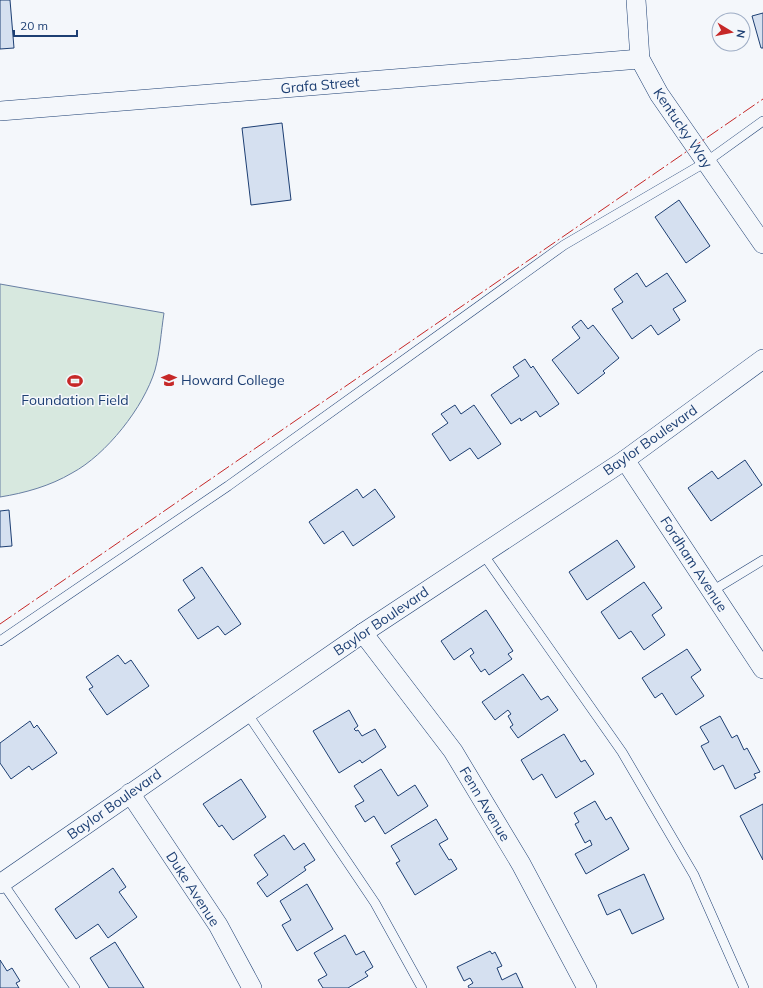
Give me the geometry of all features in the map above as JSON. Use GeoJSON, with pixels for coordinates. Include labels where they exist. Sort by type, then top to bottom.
{"type":"FeatureCollection","features":[{"type":"Feature","properties":{"kind":"street","name":"Kentucky Way"},"geometry":{"type":"LineString","coordinates":[[636,0],[640,59],[659,94],[763,244]]}},
{"type":"Feature","properties":{"kind":"street","name":"Grafa Street"},"geometry":{"type":"LineString","coordinates":[[0,111],[640,59]]}},
{"type":"Feature","properties":{"kind":"street","name":"Baylor Boulevard"},"geometry":{"type":"LineString","coordinates":[[1,883],[362,633],[625,460],[763,359]]}},
{"type":"Feature","properties":{"kind":"street","name":"Fordham Avenue"},"geometry":{"type":"LineString","coordinates":[[625,460],[763,669]]}},
{"type":"Feature","properties":{"kind":"street","name":"Fenn Avenue"},"geometry":{"type":"LineString","coordinates":[[362,633],[453,751],[521,864],[587,988]]}},
{"type":"Feature","properties":{"kind":"street","name":"Duke Avenue"},"geometry":{"type":"LineString","coordinates":[[130,793],[218,925],[252,988]]}},
{"type":"Feature","properties":{"kind":"lane"},"geometry":{"type":"LineString","coordinates":[[0,641],[228,486],[564,246],[706,162],[763,121]]}},
{"type":"Feature","properties":{"kind":"lane"},"geometry":{"type":"LineString","coordinates":[[483,554],[622,752],[694,875],[744,988]]}},
{"type":"Feature","properties":{"kind":"lane"},"geometry":{"type":"LineString","coordinates":[[712,591],[763,560]]}},
{"type":"Feature","properties":{"kind":"lane"},"geometry":{"type":"LineString","coordinates":[[247,713],[375,903],[422,988]]}},
{"type":"Feature","properties":{"kind":"lane"},"geometry":{"type":"LineString","coordinates":[[1,883],[75,988]]}},
{"type":"Feature","properties":{"kind":"shaded area","name":"Foundation Field"},"geometry":{"type":"Polygon","coordinates":[[[0,284],[164,313],[157,363],[150,384],[133,414],[122,429],[98,455],[64,478],[37,488],[0,497],[0,284]]]}},
{"type":"Feature","properties":{"kind":"building"},"geometry":{"type":"Polygon","coordinates":[[[0,0],[10,0],[14,48],[0,49],[0,0]]]}},
{"type":"Feature","properties":{"kind":"building"},"geometry":{"type":"Polygon","coordinates":[[[763,13],[763,48],[761,48],[752,16],[763,13]]]}},
{"type":"Feature","properties":{"kind":"building"},"geometry":{"type":"Polygon","coordinates":[[[282,123],[291,200],[251,205],[242,128],[282,123]]]}},
{"type":"Feature","properties":{"kind":"building"},"geometry":{"type":"Polygon","coordinates":[[[679,200],[710,246],[686,263],[655,217],[679,200]]]}},
{"type":"Feature","properties":{"kind":"building"},"geometry":{"type":"Polygon","coordinates":[[[637,273],[646,287],[667,273],[686,301],[673,309],[680,320],[658,335],[651,325],[632,339],[612,309],[623,302],[614,289],[637,273]]]}},
{"type":"Feature","properties":{"kind":"building"},"geometry":{"type":"Polygon","coordinates":[[[581,320],[588,329],[593,325],[619,358],[603,371],[605,373],[578,394],[552,360],[580,338],[572,327],[581,320]]]}},
{"type":"Feature","properties":{"kind":"building"},"geometry":{"type":"Polygon","coordinates":[[[525,359],[531,368],[533,366],[559,404],[540,417],[536,411],[521,421],[520,418],[511,424],[491,395],[519,376],[513,367],[525,359]]]}},
{"type":"Feature","properties":{"kind":"building"},"geometry":{"type":"Polygon","coordinates":[[[455,405],[461,414],[474,405],[501,444],[478,459],[470,448],[450,461],[432,434],[448,423],[441,414],[455,405]]]}},
{"type":"Feature","properties":{"kind":"building"},"geometry":{"type":"Polygon","coordinates":[[[745,460],[762,485],[711,521],[688,488],[712,471],[718,479],[745,460]]]}},
{"type":"Feature","properties":{"kind":"building"},"geometry":{"type":"Polygon","coordinates":[[[357,489],[363,498],[375,489],[395,517],[353,546],[343,531],[324,544],[309,522],[357,489]]]}},
{"type":"Feature","properties":{"kind":"building"},"geometry":{"type":"Polygon","coordinates":[[[9,510],[12,546],[0,547],[0,511],[9,510]]]}},
{"type":"Feature","properties":{"kind":"building"},"geometry":{"type":"Polygon","coordinates":[[[617,540],[635,567],[587,600],[569,572],[617,540]]]}},
{"type":"Feature","properties":{"kind":"building"},"geometry":{"type":"Polygon","coordinates":[[[202,567],[241,624],[225,635],[218,626],[198,639],[178,610],[195,598],[183,580],[202,567]]]}},
{"type":"Feature","properties":{"kind":"building"},"geometry":{"type":"Polygon","coordinates":[[[644,582],[662,608],[652,615],[665,635],[644,650],[631,631],[619,639],[601,612],[644,582]]]}},
{"type":"Feature","properties":{"kind":"building"},"geometry":{"type":"Polygon","coordinates":[[[486,610],[513,651],[508,654],[512,659],[489,675],[485,669],[481,672],[470,656],[474,653],[471,648],[454,660],[441,641],[486,610]]]}},
{"type":"Feature","properties":{"kind":"building"},"geometry":{"type":"Polygon","coordinates":[[[687,649],[701,670],[691,677],[704,696],[676,715],[662,693],[655,698],[642,678],[687,649]]]}},
{"type":"Feature","properties":{"kind":"building"},"geometry":{"type":"Polygon","coordinates":[[[118,655],[125,664],[131,660],[149,686],[107,715],[89,689],[93,687],[86,677],[118,655]]]}},
{"type":"Feature","properties":{"kind":"building"},"geometry":{"type":"Polygon","coordinates":[[[523,674],[541,700],[548,696],[558,710],[518,738],[510,727],[513,725],[508,716],[511,714],[508,710],[495,720],[482,702],[523,674]]]}},
{"type":"Feature","properties":{"kind":"building"},"geometry":{"type":"Polygon","coordinates":[[[349,710],[358,726],[354,729],[356,731],[358,730],[362,736],[375,729],[386,747],[362,763],[360,760],[339,773],[313,731],[349,710]]]}},
{"type":"Feature","properties":{"kind":"building"},"geometry":{"type":"Polygon","coordinates":[[[720,716],[732,738],[737,735],[744,750],[747,748],[760,772],[754,774],[756,778],[735,789],[723,765],[714,770],[701,746],[709,742],[700,727],[720,716]]]}},
{"type":"Feature","properties":{"kind":"building"},"geometry":{"type":"Polygon","coordinates":[[[30,721],[34,728],[37,725],[57,753],[32,770],[29,766],[11,779],[0,763],[0,743],[30,721]]]}},
{"type":"Feature","properties":{"kind":"building"},"geometry":{"type":"Polygon","coordinates":[[[564,734],[581,762],[585,760],[594,774],[556,798],[542,774],[533,780],[521,760],[564,734]]]}},
{"type":"Feature","properties":{"kind":"building"},"geometry":{"type":"Polygon","coordinates":[[[381,769],[398,796],[415,785],[428,806],[385,834],[374,816],[365,822],[355,806],[364,801],[354,786],[381,769]]]}},
{"type":"Feature","properties":{"kind":"building"},"geometry":{"type":"Polygon","coordinates":[[[241,779],[266,817],[233,840],[222,825],[219,827],[203,804],[241,779]]]}},
{"type":"Feature","properties":{"kind":"building"},"geometry":{"type":"Polygon","coordinates":[[[595,801],[606,820],[611,817],[629,849],[586,874],[575,854],[592,845],[590,840],[585,843],[575,824],[579,822],[574,813],[595,801]]]}},
{"type":"Feature","properties":{"kind":"building"},"geometry":{"type":"Polygon","coordinates":[[[763,804],[763,860],[740,816],[763,804]]]}},
{"type":"Feature","properties":{"kind":"building"},"geometry":{"type":"Polygon","coordinates":[[[436,819],[448,839],[439,844],[449,860],[451,859],[457,869],[415,895],[396,863],[400,861],[391,846],[436,819]]]}},
{"type":"Feature","properties":{"kind":"building"},"geometry":{"type":"Polygon","coordinates":[[[284,835],[294,850],[304,843],[315,860],[304,867],[306,870],[267,897],[257,883],[268,875],[254,855],[284,835]]]}},
{"type":"Feature","properties":{"kind":"building"},"geometry":{"type":"Polygon","coordinates":[[[113,868],[126,887],[119,892],[137,917],[108,938],[98,924],[76,939],[55,909],[113,868]]]}},
{"type":"Feature","properties":{"kind":"building"},"geometry":{"type":"Polygon","coordinates":[[[644,874],[664,919],[632,934],[620,909],[607,915],[598,895],[644,874]]]}},
{"type":"Feature","properties":{"kind":"building"},"geometry":{"type":"Polygon","coordinates":[[[307,884],[333,929],[297,951],[282,925],[291,920],[280,901],[307,884]]]}},
{"type":"Feature","properties":{"kind":"building"},"geometry":{"type":"Polygon","coordinates":[[[345,935],[356,955],[364,951],[373,967],[365,972],[368,976],[348,988],[323,988],[318,980],[327,975],[314,953],[345,935]]]}},
{"type":"Feature","properties":{"kind":"building"},"geometry":{"type":"Polygon","coordinates":[[[115,942],[144,988],[109,988],[90,958],[115,942]]]}},
{"type":"Feature","properties":{"kind":"building"},"geometry":{"type":"Polygon","coordinates":[[[490,951],[492,954],[495,952],[502,966],[497,968],[502,980],[516,973],[523,988],[469,988],[468,986],[473,983],[470,978],[464,981],[457,967],[490,951]]]}},
{"type":"Feature","properties":{"kind":"building"},"geometry":{"type":"Polygon","coordinates":[[[0,960],[7,971],[12,968],[20,981],[16,983],[19,988],[0,988],[0,960]]]}},
{"type":"Feature","properties":{"kind":"power"},"geometry":{"type":"LineString","coordinates":[[0,624],[763,99]]}},
{"type":"Feature","properties":{"kind":"place","name":"Howard College"},"geometry":{"type":"Point","coordinates":[169,380]}},
{"type":"Feature","properties":{"kind":"place","name":"Foundation Field"},"geometry":{"type":"Point","coordinates":[75,381]}}]}
